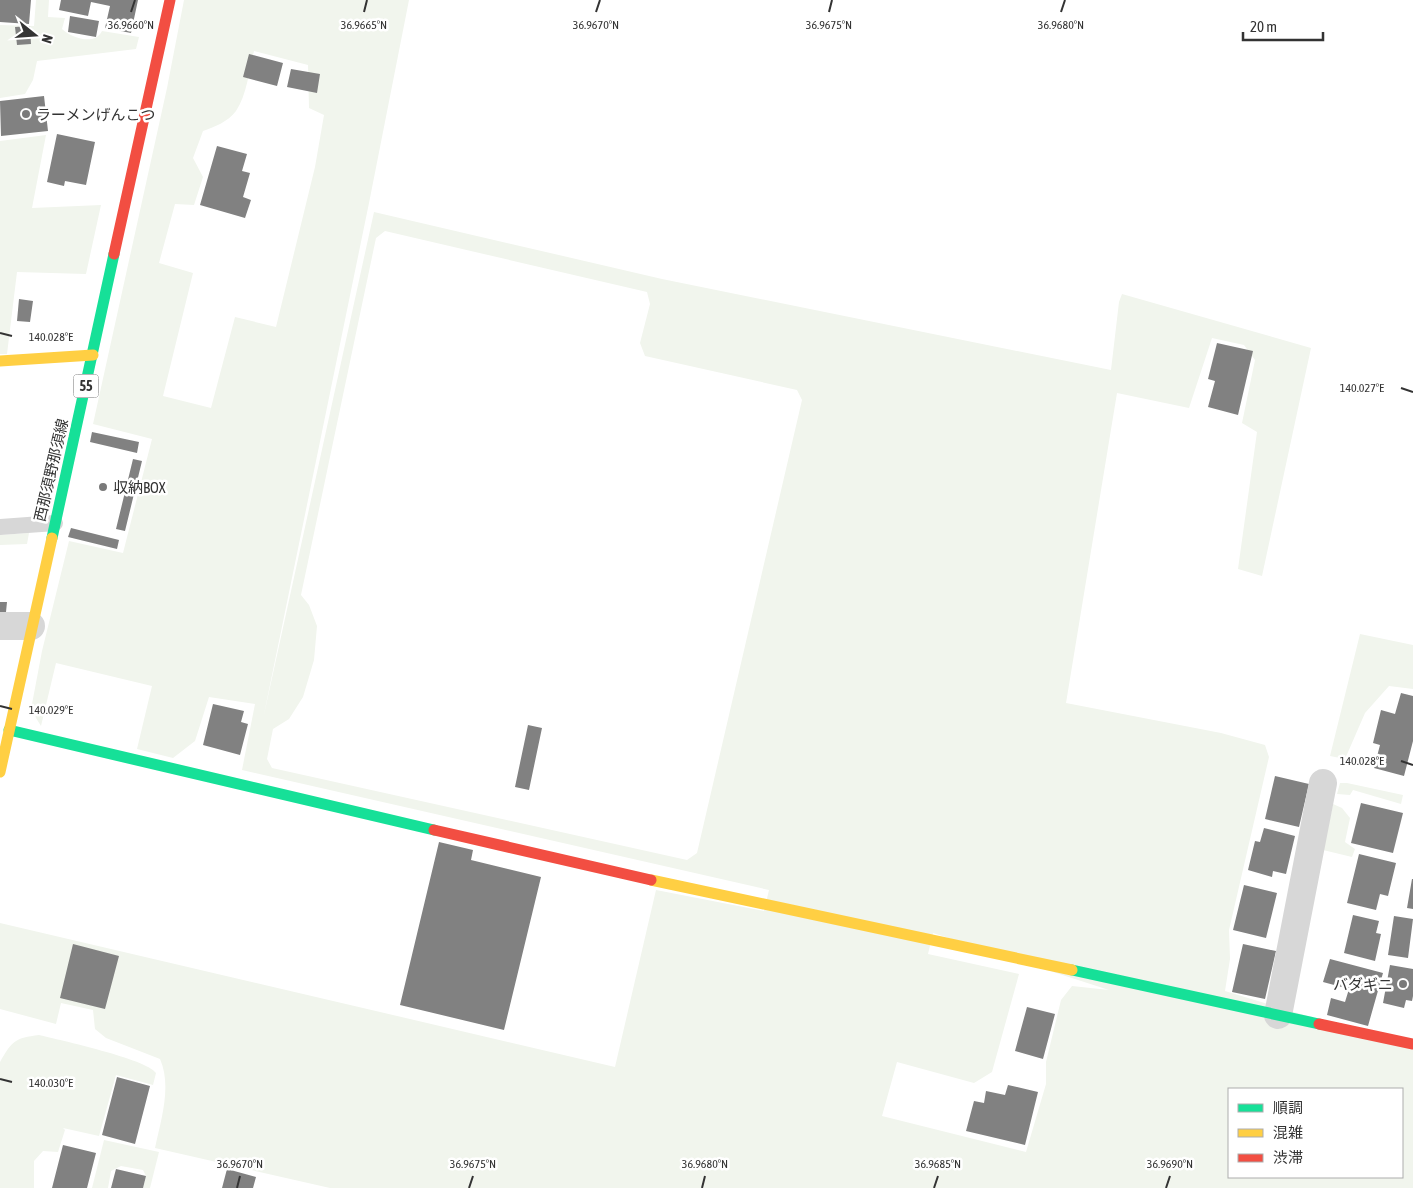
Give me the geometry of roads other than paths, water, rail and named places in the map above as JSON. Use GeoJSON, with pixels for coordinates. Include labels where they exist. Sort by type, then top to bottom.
{"type":"FeatureCollection","features":[{"type":"Feature","properties":{"kind":"street","name":"西那須野那須線"},"geometry":{"type":"LineString","coordinates":[[0,772],[170,0]]}},
{"type":"Feature","properties":{"kind":"street"},"geometry":{"type":"LineString","coordinates":[[0,361],[93,356]]}},
{"type":"Feature","properties":{"kind":"street"},"geometry":{"type":"LineString","coordinates":[[0,626],[31,626]]}},
{"type":"Feature","properties":{"kind":"street"},"geometry":{"type":"LineString","coordinates":[[9,730],[616,872],[1413,1044]]}},
{"type":"Feature","properties":{"kind":"street"},"geometry":{"type":"LineString","coordinates":[[1278,1015],[1323,783]]}},
{"type":"Feature","properties":{"kind":"lane"},"geometry":{"type":"LineString","coordinates":[[0,527],[55,523]]}},
{"type":"Feature","properties":{"kind":"place","name":"ラーメンげんこつ"},"geometry":{"type":"Point","coordinates":[26,114]}},
{"type":"Feature","properties":{"kind":"place","name":"収納BOX"},"geometry":{"type":"Point","coordinates":[103,487]}},
{"type":"Feature","properties":{"kind":"place","name":"バダギニ"},"geometry":{"type":"Point","coordinates":[1403,984]}}]}
